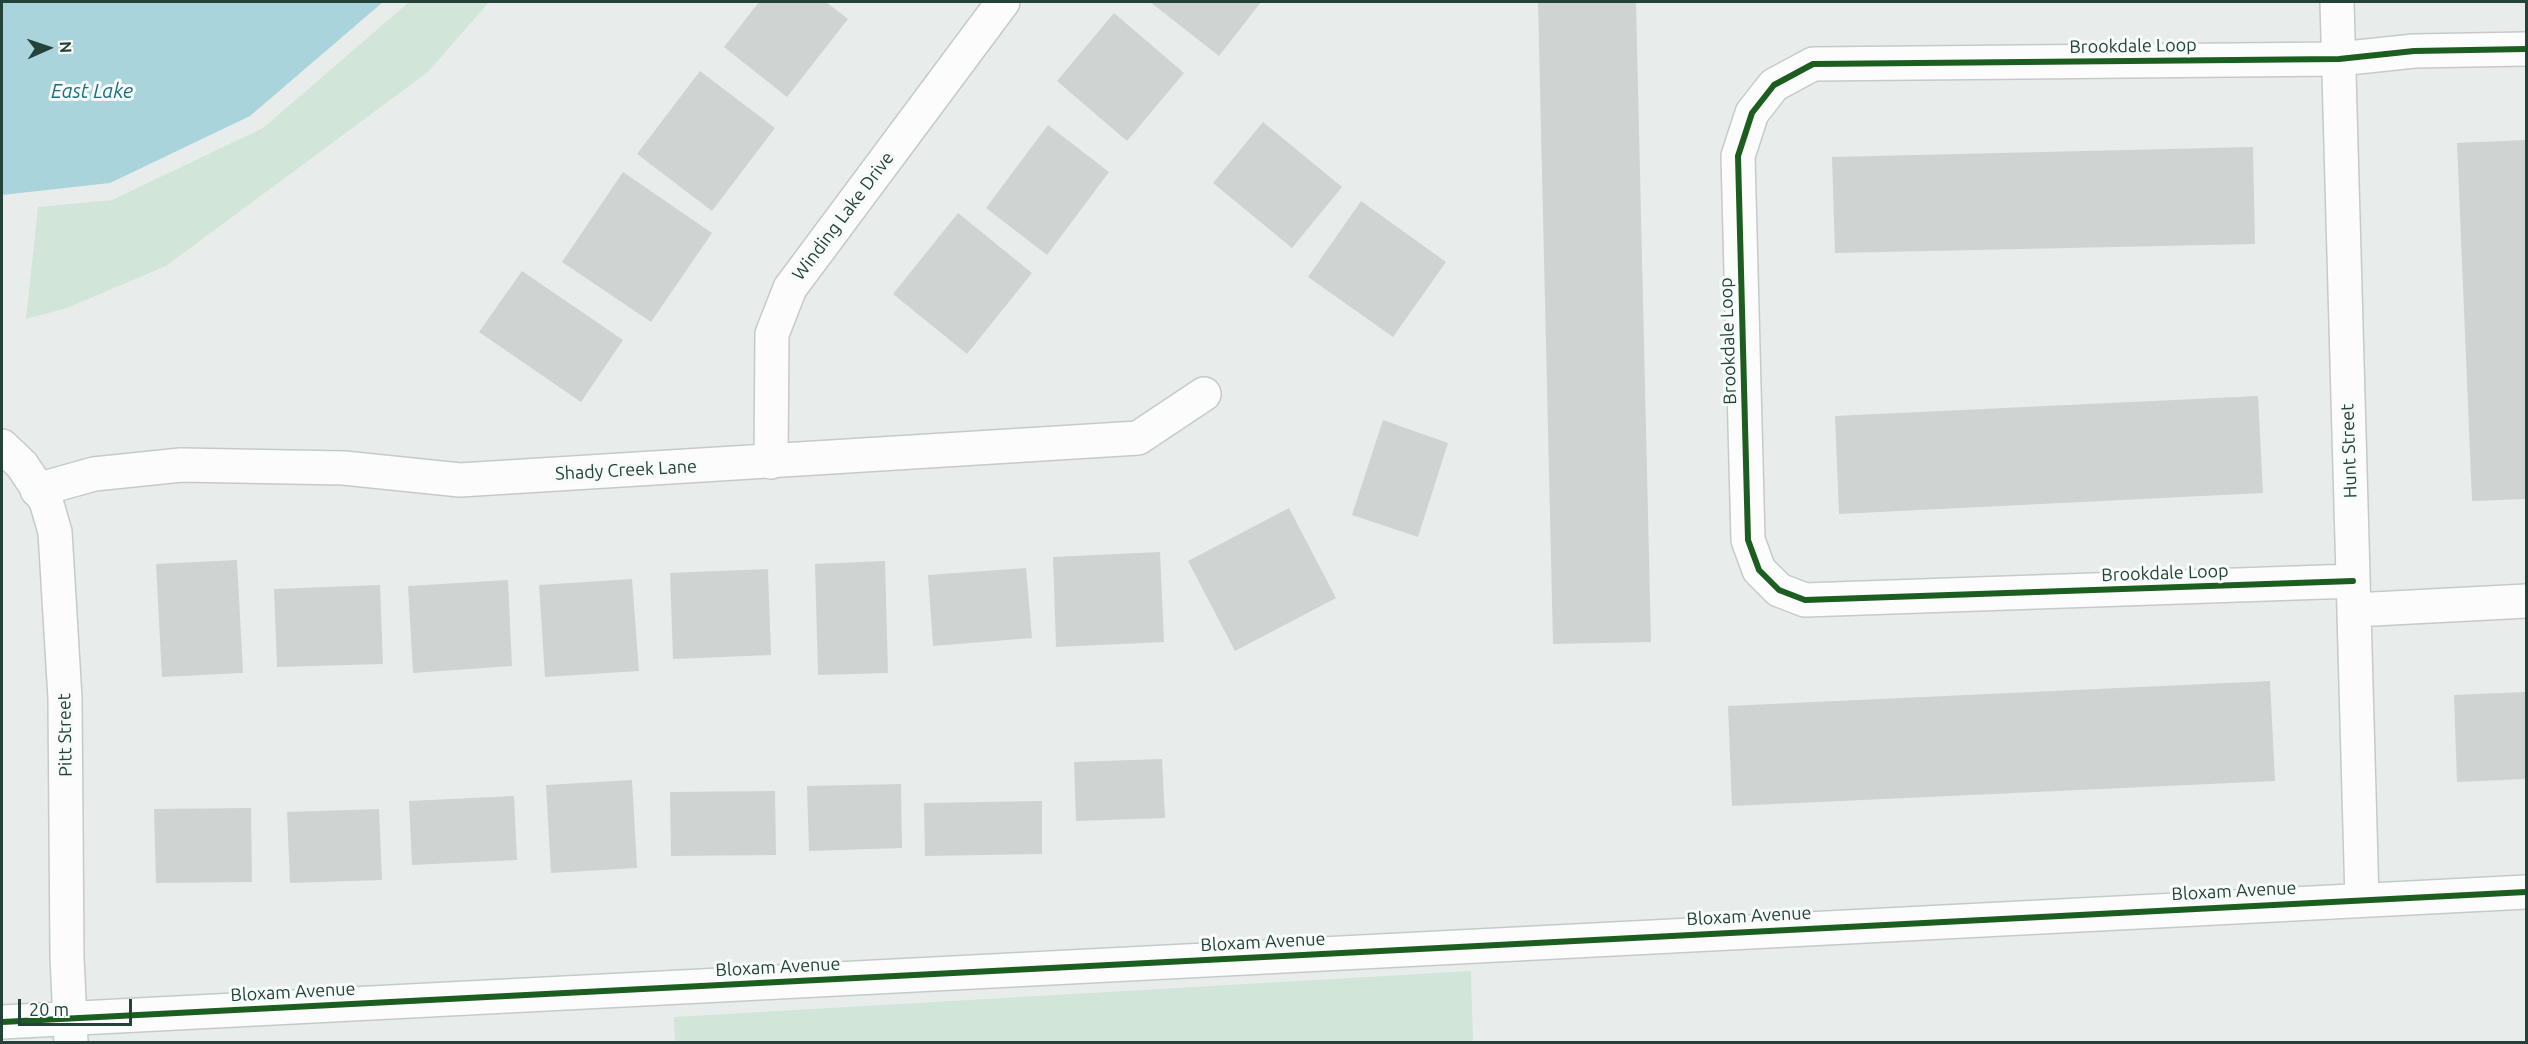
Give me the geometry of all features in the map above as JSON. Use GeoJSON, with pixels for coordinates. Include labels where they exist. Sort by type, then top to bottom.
{"type":"FeatureCollection","features":[{"type":"Feature","properties":{"kind":"street","name":"Winding Lake Drive"},"geometry":{"type":"LineString","coordinates":[[771,462],[772,333],[790,288],[1003,2]]}},
{"type":"Feature","properties":{"kind":"street","name":"Hunt Street"},"geometry":{"type":"LineString","coordinates":[[2337,2],[2362,900]]}},
{"type":"Feature","properties":{"kind":"street","name":"Brookdale Loop"},"geometry":{"type":"LineString","coordinates":[[2526,49],[2414,51],[2339,59],[1813,64],[1774,85],[1752,113],[1738,156],[1748,540],[1759,570],[1779,590],[1805,600],[2353,596],[2526,601]]}},
{"type":"Feature","properties":{"kind":"street","name":"Shady Creek Lane"},"geometry":{"type":"LineString","coordinates":[[37,490],[94,474],[181,465],[344,468],[460,480],[1138,438],[1204,394]]}},
{"type":"Feature","properties":{"kind":"street","name":"Pitt Street"},"geometry":{"type":"LineString","coordinates":[[2,446],[21,465],[46,501],[56,532],[65,698],[67,957],[70,1031]]}},
{"type":"Feature","properties":{"kind":"street","name":"Bloxam Avenue"},"geometry":{"type":"LineString","coordinates":[[2,1022],[70,1031],[2526,892]]}},
{"type":"Feature","properties":{"kind":"green space"},"geometry":{"type":"Polygon","coordinates":[[[409,2],[489,2],[428,72],[166,266],[67,308],[26,319],[38,207],[112,200],[263,128],[409,2]]]}},
{"type":"Feature","properties":{"kind":"green space"},"geometry":{"type":"Polygon","coordinates":[[[1471,971],[1473,1042],[675,1042],[674,1017],[1471,971]]]}},
{"type":"Feature","properties":{"kind":"water","name":"East Lake"},"geometry":{"type":"Polygon","coordinates":[[[2,2],[383,2],[250,116],[110,183],[2,195],[2,2]]]}},
{"type":"Feature","properties":{"kind":"building"},"geometry":{"type":"Polygon","coordinates":[[[759,2],[826,2],[848,19],[787,97],[724,47],[759,2]]]}},
{"type":"Feature","properties":{"kind":"building"},"geometry":{"type":"Polygon","coordinates":[[[1150,2],[1261,2],[1219,56],[1150,2]]]}},
{"type":"Feature","properties":{"kind":"building"},"geometry":{"type":"Polygon","coordinates":[[[1538,2],[1636,2],[1651,642],[1553,644],[1538,2]]]}},
{"type":"Feature","properties":{"kind":"building"},"geometry":{"type":"Polygon","coordinates":[[[1114,13],[1184,73],[1127,141],[1057,81],[1114,13]]]}},
{"type":"Feature","properties":{"kind":"building"},"geometry":{"type":"Polygon","coordinates":[[[700,71],[775,128],[712,211],[637,154],[700,71]]]}},
{"type":"Feature","properties":{"kind":"building"},"geometry":{"type":"Polygon","coordinates":[[[1263,122],[1342,187],[1292,248],[1213,183],[1263,122]]]}},
{"type":"Feature","properties":{"kind":"building"},"geometry":{"type":"Polygon","coordinates":[[[1048,125],[1109,172],[1047,255],[986,208],[1048,125]]]}},
{"type":"Feature","properties":{"kind":"building"},"geometry":{"type":"Polygon","coordinates":[[[2526,140],[2526,499],[2472,501],[2457,143],[2526,140]]]}},
{"type":"Feature","properties":{"kind":"building"},"geometry":{"type":"Polygon","coordinates":[[[2253,147],[2255,244],[1835,253],[1832,157],[2253,147]]]}},
{"type":"Feature","properties":{"kind":"building"},"geometry":{"type":"Polygon","coordinates":[[[623,172],[712,233],[651,322],[562,262],[623,172]]]}},
{"type":"Feature","properties":{"kind":"building"},"geometry":{"type":"Polygon","coordinates":[[[1361,201],[1446,262],[1393,337],[1308,277],[1361,201]]]}},
{"type":"Feature","properties":{"kind":"building"},"geometry":{"type":"Polygon","coordinates":[[[958,213],[1032,273],[967,354],[893,294],[958,213]]]}},
{"type":"Feature","properties":{"kind":"building"},"geometry":{"type":"Polygon","coordinates":[[[522,271],[623,340],[581,402],[479,332],[522,271]]]}},
{"type":"Feature","properties":{"kind":"building"},"geometry":{"type":"Polygon","coordinates":[[[2258,396],[2263,493],[1839,514],[1835,416],[2258,396]]]}},
{"type":"Feature","properties":{"kind":"building"},"geometry":{"type":"Polygon","coordinates":[[[1383,420],[1448,443],[1418,537],[1352,515],[1383,420]]]}},
{"type":"Feature","properties":{"kind":"building"},"geometry":{"type":"Polygon","coordinates":[[[1289,508],[1336,598],[1235,651],[1188,561],[1289,508]]]}},
{"type":"Feature","properties":{"kind":"building"},"geometry":{"type":"Polygon","coordinates":[[[1160,552],[1164,642],[1056,647],[1053,557],[1160,552]]]}},
{"type":"Feature","properties":{"kind":"building"},"geometry":{"type":"Polygon","coordinates":[[[237,560],[243,673],[162,677],[156,564],[237,560]]]}},
{"type":"Feature","properties":{"kind":"building"},"geometry":{"type":"Polygon","coordinates":[[[885,561],[888,673],[818,675],[815,564],[885,561]]]}},
{"type":"Feature","properties":{"kind":"building"},"geometry":{"type":"Polygon","coordinates":[[[1026,568],[1032,638],[933,646],[928,575],[1026,568]]]}},
{"type":"Feature","properties":{"kind":"building"},"geometry":{"type":"Polygon","coordinates":[[[768,569],[771,655],[673,659],[670,573],[768,569]]]}},
{"type":"Feature","properties":{"kind":"building"},"geometry":{"type":"Polygon","coordinates":[[[632,579],[639,671],[545,677],[539,585],[632,579]]]}},
{"type":"Feature","properties":{"kind":"building"},"geometry":{"type":"Polygon","coordinates":[[[508,580],[512,666],[413,673],[408,586],[508,580]]]}},
{"type":"Feature","properties":{"kind":"building"},"geometry":{"type":"Polygon","coordinates":[[[380,585],[383,664],[277,667],[274,589],[380,585]]]}},
{"type":"Feature","properties":{"kind":"building"},"geometry":{"type":"Polygon","coordinates":[[[2270,681],[2275,781],[1732,806],[1728,706],[2270,681]]]}},
{"type":"Feature","properties":{"kind":"building"},"geometry":{"type":"Polygon","coordinates":[[[2526,692],[2526,779],[2457,782],[2454,695],[2526,692]]]}},
{"type":"Feature","properties":{"kind":"building"},"geometry":{"type":"Polygon","coordinates":[[[1162,759],[1165,818],[1076,821],[1074,762],[1162,759]]]}},
{"type":"Feature","properties":{"kind":"building"},"geometry":{"type":"Polygon","coordinates":[[[632,780],[637,868],[551,873],[546,785],[632,780]]]}},
{"type":"Feature","properties":{"kind":"building"},"geometry":{"type":"Polygon","coordinates":[[[901,784],[902,848],[809,851],[807,786],[901,784]]]}},
{"type":"Feature","properties":{"kind":"building"},"geometry":{"type":"Polygon","coordinates":[[[775,791],[776,855],[671,856],[670,792],[775,791]]]}},
{"type":"Feature","properties":{"kind":"building"},"geometry":{"type":"Polygon","coordinates":[[[514,796],[517,860],[412,865],[409,801],[514,796]]]}},
{"type":"Feature","properties":{"kind":"building"},"geometry":{"type":"Polygon","coordinates":[[[1042,801],[1042,854],[925,856],[924,803],[1042,801]]]}},
{"type":"Feature","properties":{"kind":"building"},"geometry":{"type":"Polygon","coordinates":[[[251,808],[252,882],[156,883],[154,809],[251,808]]]}},
{"type":"Feature","properties":{"kind":"building"},"geometry":{"type":"Polygon","coordinates":[[[379,809],[382,880],[290,883],[287,812],[379,809]]]}},
{"type":"Feature","properties":{"kind":"cycle path"},"geometry":{"type":"LineString","coordinates":[[2353,581],[1805,600],[1779,590],[1759,570],[1748,540],[1738,156],[1752,113],[1774,85],[1813,64],[2339,59],[2414,51],[2526,49]]}},
{"type":"Feature","properties":{"kind":"cycle path"},"geometry":{"type":"LineString","coordinates":[[2,1022],[2526,892]]}}]}
